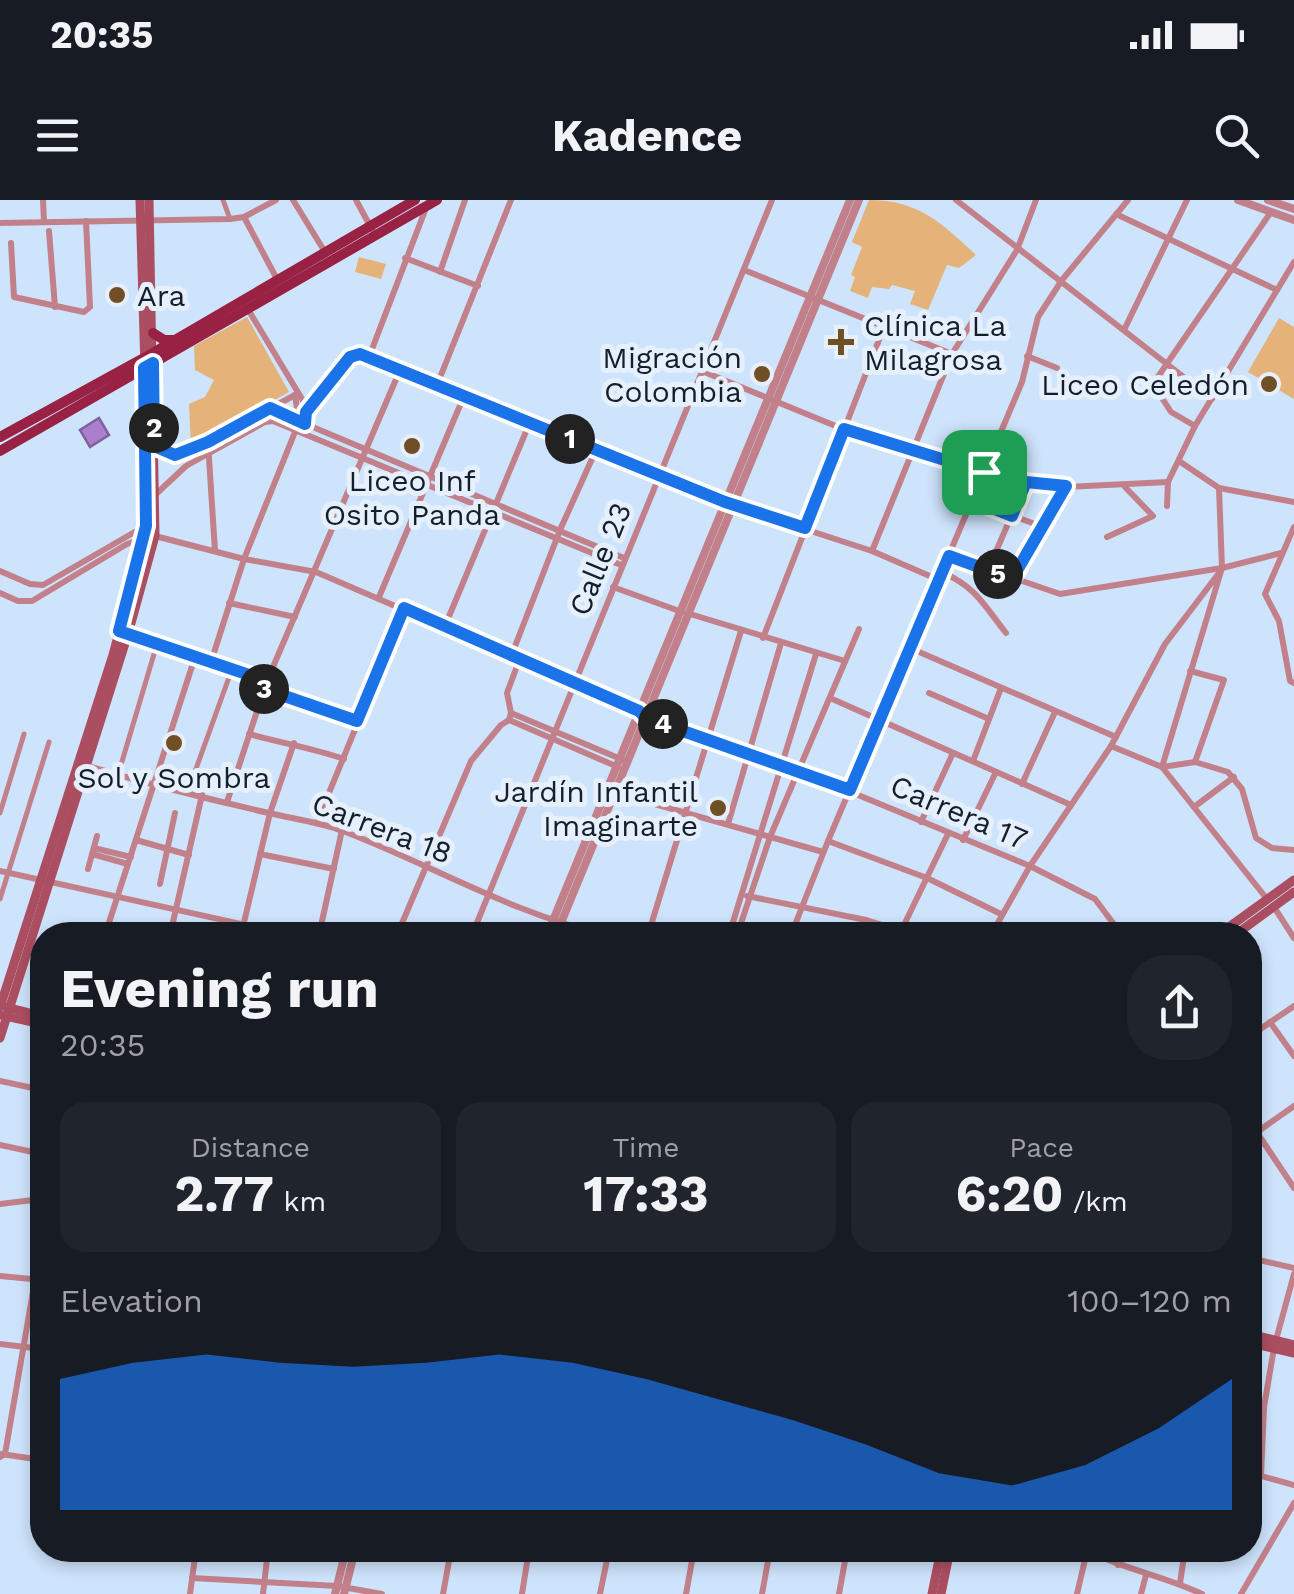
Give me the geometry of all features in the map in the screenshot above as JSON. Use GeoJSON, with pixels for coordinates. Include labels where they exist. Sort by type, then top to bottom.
{"type":"FeatureCollection","features":[{"type":"Feature","properties":{"kind":"main road"},"geometry":{"type":"LineString","coordinates":[[140,200],[145,219],[153,333],[149,360],[146,526],[150,537]]}},
{"type":"Feature","properties":{"kind":"main road"},"geometry":{"type":"LineString","coordinates":[[32,922],[150,537],[156,495],[145,219],[149,200]]}},
{"type":"Feature","properties":{"kind":"main road"},"geometry":{"type":"LineString","coordinates":[[0,450],[372,230],[415,200]]}},
{"type":"Feature","properties":{"kind":"main road"},"geometry":{"type":"LineString","coordinates":[[0,437],[149,360],[175,340],[245,305],[325,252],[437,200]]}},
{"type":"Feature","properties":{"kind":"main road"},"geometry":{"type":"LineString","coordinates":[[153,333],[164,340],[175,340]]}},
{"type":"Feature","properties":{"kind":"main road"},"geometry":{"type":"LineString","coordinates":[[1249,922],[1294,880]]}},
{"type":"Feature","properties":{"kind":"main road"},"geometry":{"type":"LineString","coordinates":[[1239,922],[1294,892]]}},
{"type":"Feature","properties":{"kind":"main road"},"geometry":{"type":"LineString","coordinates":[[0,1038],[3,1010],[30,928]]}},
{"type":"Feature","properties":{"kind":"main road"},"geometry":{"type":"LineString","coordinates":[[3,1010],[30,1014]]}},
{"type":"Feature","properties":{"kind":"main road"},"geometry":{"type":"LineString","coordinates":[[3,1010],[30,1020]]}},
{"type":"Feature","properties":{"kind":"main road"},"geometry":{"type":"LineString","coordinates":[[1262,1339],[1294,1353]]}},
{"type":"Feature","properties":{"kind":"main road"},"geometry":{"type":"LineString","coordinates":[[1262,1343],[1294,1345]]}},
{"type":"Feature","properties":{"kind":"main road"},"geometry":{"type":"LineString","coordinates":[[932,1594],[938,1562]]}},
{"type":"Feature","properties":{"kind":"main road"},"geometry":{"type":"LineString","coordinates":[[941,1594],[948,1562]]}},
{"type":"Feature","properties":{"kind":"street"},"geometry":{"type":"LineString","coordinates":[[43,200],[44,222]]}},
{"type":"Feature","properties":{"kind":"street"},"geometry":{"type":"LineString","coordinates":[[224,200],[230,218]]}},
{"type":"Feature","properties":{"kind":"street"},"geometry":{"type":"LineString","coordinates":[[0,224],[244,217],[276,200]]}},
{"type":"Feature","properties":{"kind":"street"},"geometry":{"type":"LineString","coordinates":[[294,200],[325,252]]}},
{"type":"Feature","properties":{"kind":"street"},"geometry":{"type":"LineString","coordinates":[[356,200],[372,230]]}},
{"type":"Feature","properties":{"kind":"street"},"geometry":{"type":"LineString","coordinates":[[440,272],[465,200]]}},
{"type":"Feature","properties":{"kind":"street"},"geometry":{"type":"LineString","coordinates":[[437,385],[510,200]]}},
{"type":"Feature","properties":{"kind":"street","name":"Calle 23"},"geometry":{"type":"LineString","coordinates":[[477,922],[772,200]]}},
{"type":"Feature","properties":{"kind":"street"},"geometry":{"type":"LineString","coordinates":[[814,299],[850,200]]}},
{"type":"Feature","properties":{"kind":"street"},"geometry":{"type":"LineString","coordinates":[[556,922],[616,793],[622,764],[646,718],[771,401],[859,200]]}},
{"type":"Feature","properties":{"kind":"street"},"geometry":{"type":"LineString","coordinates":[[956,200],[1212,399]]}},
{"type":"Feature","properties":{"kind":"street"},"geometry":{"type":"LineString","coordinates":[[872,551],[952,354],[1016,250],[1036,200]]}},
{"type":"Feature","properties":{"kind":"street"},"geometry":{"type":"LineString","coordinates":[[797,922],[1022,382],[1038,317],[1062,280],[1128,200]]}},
{"type":"Feature","properties":{"kind":"street"},"geometry":{"type":"LineString","coordinates":[[1125,328],[1187,200]]}},
{"type":"Feature","properties":{"kind":"street"},"geometry":{"type":"LineString","coordinates":[[1238,200],[1294,220]]}},
{"type":"Feature","properties":{"kind":"street"},"geometry":{"type":"LineString","coordinates":[[1268,200],[1294,210]]}},
{"type":"Feature","properties":{"kind":"street"},"geometry":{"type":"LineString","coordinates":[[369,357],[426,206]]}},
{"type":"Feature","properties":{"kind":"street"},"geometry":{"type":"LineString","coordinates":[[1196,426],[1171,412],[1153,385],[1271,212]]}},
{"type":"Feature","properties":{"kind":"street"},"geometry":{"type":"LineString","coordinates":[[1116,214],[1277,290]]}},
{"type":"Feature","properties":{"kind":"street"},"geometry":{"type":"LineString","coordinates":[[244,217],[278,281]]}},
{"type":"Feature","properties":{"kind":"street"},"geometry":{"type":"LineString","coordinates":[[12,243],[14,297],[84,312],[90,307],[86,221]]}},
{"type":"Feature","properties":{"kind":"street"},"geometry":{"type":"LineString","coordinates":[[50,232],[54,307]]}},
{"type":"Feature","properties":{"kind":"street"},"geometry":{"type":"LineString","coordinates":[[405,258],[478,286]]}},
{"type":"Feature","properties":{"kind":"street"},"geometry":{"type":"LineString","coordinates":[[1167,506],[1168,482],[1196,426],[1294,262]]}},
{"type":"Feature","properties":{"kind":"street"},"geometry":{"type":"LineString","coordinates":[[744,270],[952,354]]}},
{"type":"Feature","properties":{"kind":"street"},"geometry":{"type":"LineString","coordinates":[[245,305],[306,412]]}},
{"type":"Feature","properties":{"kind":"street"},"geometry":{"type":"LineString","coordinates":[[763,638],[884,327]]}},
{"type":"Feature","properties":{"kind":"street"},"geometry":{"type":"LineString","coordinates":[[211,662],[244,559],[306,412],[350,357],[360,354],[729,504],[967,584],[981,596],[1006,633]]}},
{"type":"Feature","properties":{"kind":"street"},"geometry":{"type":"LineString","coordinates":[[1028,356],[1057,368]]}},
{"type":"Feature","properties":{"kind":"street"},"geometry":{"type":"LineString","coordinates":[[227,802],[266,685],[400,370]]}},
{"type":"Feature","properties":{"kind":"street"},"geometry":{"type":"LineString","coordinates":[[702,371],[844,429],[984,472],[1066,486],[1168,482]]}},
{"type":"Feature","properties":{"kind":"street"},"geometry":{"type":"LineString","coordinates":[[154,446],[175,455],[208,442],[296,394]]}},
{"type":"Feature","properties":{"kind":"street"},"geometry":{"type":"LineString","coordinates":[[296,394],[301,427]]}},
{"type":"Feature","properties":{"kind":"street"},"geometry":{"type":"LineString","coordinates":[[379,597],[464,396]]}},
{"type":"Feature","properties":{"kind":"street"},"geometry":{"type":"LineString","coordinates":[[270,408],[301,427],[622,562]]}},
{"type":"Feature","properties":{"kind":"street"},"geometry":{"type":"LineString","coordinates":[[156,495],[186,466],[265,422],[301,427]]}},
{"type":"Feature","properties":{"kind":"street"},"geometry":{"type":"LineString","coordinates":[[445,626],[530,422]]}},
{"type":"Feature","properties":{"kind":"street"},"geometry":{"type":"LineString","coordinates":[[208,442],[215,551]]}},
{"type":"Feature","properties":{"kind":"street"},"geometry":{"type":"LineString","coordinates":[[510,717],[507,693],[516,656],[559,534],[596,450]]}},
{"type":"Feature","properties":{"kind":"street"},"geometry":{"type":"LineString","coordinates":[[1180,461],[1218,488],[1294,502]]}},
{"type":"Feature","properties":{"kind":"street"},"geometry":{"type":"LineString","coordinates":[[988,570],[1026,482]]}},
{"type":"Feature","properties":{"kind":"street"},"geometry":{"type":"LineString","coordinates":[[1012,579],[1066,486]]}},
{"type":"Feature","properties":{"kind":"street"},"geometry":{"type":"LineString","coordinates":[[1107,537],[1153,516],[1124,486]]}},
{"type":"Feature","properties":{"kind":"street"},"geometry":{"type":"LineString","coordinates":[[1162,767],[1222,568],[1218,488]]}},
{"type":"Feature","properties":{"kind":"street"},"geometry":{"type":"LineString","coordinates":[[972,500],[1042,526]]}},
{"type":"Feature","properties":{"kind":"street"},"geometry":{"type":"LineString","coordinates":[[0,571],[30,584],[43,585],[146,526]]}},
{"type":"Feature","properties":{"kind":"street"},"geometry":{"type":"LineString","coordinates":[[1294,527],[1264,594],[1279,620],[1290,681],[1294,683]]}},
{"type":"Feature","properties":{"kind":"street"},"geometry":{"type":"LineString","coordinates":[[0,593],[18,601],[32,601],[127,544],[150,537],[316,572],[575,682],[639,711],[646,718]]}},
{"type":"Feature","properties":{"kind":"street"},"geometry":{"type":"LineString","coordinates":[[949,556],[1060,594],[1222,568],[1280,553]]}},
{"type":"Feature","properties":{"kind":"street"},"geometry":{"type":"LineString","coordinates":[[997,922],[1111,746],[1164,644],[1222,568]]}},
{"type":"Feature","properties":{"kind":"street"},"geometry":{"type":"LineString","coordinates":[[613,588],[845,661]]}},
{"type":"Feature","properties":{"kind":"street"},"geometry":{"type":"LineString","coordinates":[[229,604],[295,618]]}},
{"type":"Feature","properties":{"kind":"street"},"geometry":{"type":"LineString","coordinates":[[317,822],[404,608]]}},
{"type":"Feature","properties":{"kind":"street"},"geometry":{"type":"LineString","coordinates":[[556,922],[622,764],[639,711],[686,613]]}},
{"type":"Feature","properties":{"kind":"street"},"geometry":{"type":"LineString","coordinates":[[735,922],[859,629]]}},
{"type":"Feature","properties":{"kind":"street"},"geometry":{"type":"LineString","coordinates":[[652,922],[742,631]]}},
{"type":"Feature","properties":{"kind":"street"},"geometry":{"type":"LineString","coordinates":[[123,633],[232,669],[357,721]]}},
{"type":"Feature","properties":{"kind":"street"},"geometry":{"type":"LineString","coordinates":[[728,824],[781,643]]}},
{"type":"Feature","properties":{"kind":"street"},"geometry":{"type":"LineString","coordinates":[[118,774],[157,644]]}},
{"type":"Feature","properties":{"kind":"street"},"geometry":{"type":"LineString","coordinates":[[910,648],[1116,737]]}},
{"type":"Feature","properties":{"kind":"street"},"geometry":{"type":"LineString","coordinates":[[740,922],[760,834],[816,654]]}},
{"type":"Feature","properties":{"kind":"street"},"geometry":{"type":"LineString","coordinates":[[110,922],[195,657]]}},
{"type":"Feature","properties":{"kind":"street"},"geometry":{"type":"LineString","coordinates":[[188,792],[232,669]]}},
{"type":"Feature","properties":{"kind":"street"},"geometry":{"type":"LineString","coordinates":[[1190,670],[1224,680],[1194,762]]}},
{"type":"Feature","properties":{"kind":"street"},"geometry":{"type":"LineString","coordinates":[[973,761],[1002,688]]}},
{"type":"Feature","properties":{"kind":"street"},"geometry":{"type":"LineString","coordinates":[[929,693],[989,719]]}},
{"type":"Feature","properties":{"kind":"street"},"geometry":{"type":"LineString","coordinates":[[830,698],[1071,805]]}},
{"type":"Feature","properties":{"kind":"street"},"geometry":{"type":"LineString","coordinates":[[1022,784],[1055,712]]}},
{"type":"Feature","properties":{"kind":"street"},"geometry":{"type":"LineString","coordinates":[[510,717],[622,764]]}},
{"type":"Feature","properties":{"kind":"street"},"geometry":{"type":"LineString","coordinates":[[403,922],[471,761],[510,717]]}},
{"type":"Feature","properties":{"kind":"street","name":"Carrera 17"},"geometry":{"type":"LineString","coordinates":[[646,718],[850,790],[1030,866],[1095,899],[1112,922]]}},
{"type":"Feature","properties":{"kind":"street"},"geometry":{"type":"LineString","coordinates":[[0,813],[24,734]]}},
{"type":"Feature","properties":{"kind":"street"},"geometry":{"type":"LineString","coordinates":[[249,734],[344,759]]}},
{"type":"Feature","properties":{"kind":"street"},"geometry":{"type":"LineString","coordinates":[[0,899],[4,872],[49,742]]}},
{"type":"Feature","properties":{"kind":"street"},"geometry":{"type":"LineString","coordinates":[[243,922],[270,814],[294,744]]}},
{"type":"Feature","properties":{"kind":"street"},"geometry":{"type":"LineString","coordinates":[[1111,746],[1162,767],[1294,938]]}},
{"type":"Feature","properties":{"kind":"street"},"geometry":{"type":"LineString","coordinates":[[920,822],[953,754]]}},
{"type":"Feature","properties":{"kind":"street"},"geometry":{"type":"LineString","coordinates":[[1162,767],[1194,762],[1228,772],[1242,789],[1256,838],[1272,848],[1294,850]]}},
{"type":"Feature","properties":{"kind":"street","name":"Carrera 18"},"geometry":{"type":"LineString","coordinates":[[82,765],[342,830],[554,922]]}},
{"type":"Feature","properties":{"kind":"street"},"geometry":{"type":"LineString","coordinates":[[963,840],[996,772]]}},
{"type":"Feature","properties":{"kind":"street"},"geometry":{"type":"LineString","coordinates":[[1194,807],[1234,777]]}},
{"type":"Feature","properties":{"kind":"street"},"geometry":{"type":"LineString","coordinates":[[616,793],[823,852]]}},
{"type":"Feature","properties":{"kind":"street"},"geometry":{"type":"LineString","coordinates":[[173,922],[202,796]]}},
{"type":"Feature","properties":{"kind":"street"},"geometry":{"type":"LineString","coordinates":[[160,884],[174,813]]}},
{"type":"Feature","properties":{"kind":"street"},"geometry":{"type":"LineString","coordinates":[[323,922],[342,830]]}},
{"type":"Feature","properties":{"kind":"street"},"geometry":{"type":"LineString","coordinates":[[905,922],[948,834]]}},
{"type":"Feature","properties":{"kind":"street"},"geometry":{"type":"LineString","coordinates":[[88,868],[98,836]]}},
{"type":"Feature","properties":{"kind":"street"},"geometry":{"type":"LineString","coordinates":[[136,840],[189,855]]}},
{"type":"Feature","properties":{"kind":"street"},"geometry":{"type":"LineString","coordinates":[[828,840],[927,878],[1001,914]]}},
{"type":"Feature","properties":{"kind":"street"},"geometry":{"type":"LineString","coordinates":[[93,851],[129,860]]}},
{"type":"Feature","properties":{"kind":"street"},"geometry":{"type":"LineString","coordinates":[[260,854],[334,870]]}},
{"type":"Feature","properties":{"kind":"street"},"geometry":{"type":"LineString","coordinates":[[4,872],[234,922]]}},
{"type":"Feature","properties":{"kind":"street"},"geometry":{"type":"LineString","coordinates":[[746,896],[874,922]]}},
{"type":"Feature","properties":{"kind":"street"},"geometry":{"type":"LineString","coordinates":[[1262,1028],[1294,1006]]}},
{"type":"Feature","properties":{"kind":"street"},"geometry":{"type":"LineString","coordinates":[[1270,1022],[1294,1056]]}},
{"type":"Feature","properties":{"kind":"street"},"geometry":{"type":"LineString","coordinates":[[0,1081],[30,1087]]}},
{"type":"Feature","properties":{"kind":"street"},"geometry":{"type":"LineString","coordinates":[[1262,1129],[1294,1106]]}},
{"type":"Feature","properties":{"kind":"street"},"geometry":{"type":"LineString","coordinates":[[0,1144],[30,1151]]}},
{"type":"Feature","properties":{"kind":"street"},"geometry":{"type":"LineString","coordinates":[[1262,1146],[1294,1188]]}},
{"type":"Feature","properties":{"kind":"street"},"geometry":{"type":"LineString","coordinates":[[0,1204],[30,1198]]}},
{"type":"Feature","properties":{"kind":"street"},"geometry":{"type":"LineString","coordinates":[[1262,1262],[1294,1271],[1275,1344],[1264,1408],[1262,1453]]}},
{"type":"Feature","properties":{"kind":"street"},"geometry":{"type":"LineString","coordinates":[[0,1276],[30,1279]]}},
{"type":"Feature","properties":{"kind":"street"},"geometry":{"type":"LineString","coordinates":[[30,1320],[2,1455],[30,1458]]}},
{"type":"Feature","properties":{"kind":"street"},"geometry":{"type":"LineString","coordinates":[[0,1344],[30,1348]]}},
{"type":"Feature","properties":{"kind":"street"},"geometry":{"type":"LineString","coordinates":[[1262,1475],[1294,1485]]}},
{"type":"Feature","properties":{"kind":"street"},"geometry":{"type":"LineString","coordinates":[[1262,1557],[1294,1503]]}},
{"type":"Feature","properties":{"kind":"street"},"geometry":{"type":"LineString","coordinates":[[190,1594],[194,1562]]}},
{"type":"Feature","properties":{"kind":"street"},"geometry":{"type":"LineString","coordinates":[[263,1594],[267,1562]]}},
{"type":"Feature","properties":{"kind":"street"},"geometry":{"type":"LineString","coordinates":[[340,1590],[344,1562]]}},
{"type":"Feature","properties":{"kind":"street"},"geometry":{"type":"LineString","coordinates":[[340,1590],[350,1562]]}},
{"type":"Feature","properties":{"kind":"street"},"geometry":{"type":"LineString","coordinates":[[442,1594],[449,1562]]}},
{"type":"Feature","properties":{"kind":"street"},"geometry":{"type":"LineString","coordinates":[[522,1594],[527,1562]]}},
{"type":"Feature","properties":{"kind":"street"},"geometry":{"type":"LineString","coordinates":[[600,1594],[607,1562]]}},
{"type":"Feature","properties":{"kind":"street"},"geometry":{"type":"LineString","coordinates":[[686,1594],[692,1562]]}},
{"type":"Feature","properties":{"kind":"street"},"geometry":{"type":"LineString","coordinates":[[762,1594],[768,1562]]}},
{"type":"Feature","properties":{"kind":"street"},"geometry":{"type":"LineString","coordinates":[[838,1594],[845,1562]]}},
{"type":"Feature","properties":{"kind":"street"},"geometry":{"type":"LineString","coordinates":[[1077,1594],[1084,1562]]}},
{"type":"Feature","properties":{"kind":"street"},"geometry":{"type":"LineString","coordinates":[[1110,1562],[1180,1583],[1200,1594]]}},
{"type":"Feature","properties":{"kind":"street"},"geometry":{"type":"LineString","coordinates":[[1118,1566],[1119,1562]]}},
{"type":"Feature","properties":{"kind":"street"},"geometry":{"type":"LineString","coordinates":[[1180,1583],[1183,1562]]}},
{"type":"Feature","properties":{"kind":"street"},"geometry":{"type":"LineString","coordinates":[[1240,1594],[1259,1562]]}},
{"type":"Feature","properties":{"kind":"street"},"geometry":{"type":"LineString","coordinates":[[1141,1594],[1146,1574]]}},
{"type":"Feature","properties":{"kind":"street"},"geometry":{"type":"LineString","coordinates":[[192,1578],[382,1594]]}},
{"type":"Feature","properties":{"kind":"shaded area"},"geometry":{"type":"Polygon","coordinates":[[[869,200],[902,204],[928,215],[976,255],[959,268],[947,265],[928,310],[910,304],[915,291],[892,285],[889,289],[872,287],[868,298],[850,291],[855,277],[851,275],[862,247],[852,242],[869,200]]]}},
{"type":"Feature","properties":{"kind":"shaded area"},"geometry":{"type":"Polygon","coordinates":[[[359,257],[386,264],[381,279],[355,272],[359,257]]]}},
{"type":"Feature","properties":{"kind":"shaded area"},"geometry":{"type":"Polygon","coordinates":[[[247,317],[289,392],[191,446],[189,404],[205,397],[214,380],[195,370],[194,346],[247,317]]]}},
{"type":"Feature","properties":{"kind":"shaded area"},"geometry":{"type":"Polygon","coordinates":[[[1279,318],[1294,327],[1294,399],[1248,372],[1279,318]]]}},
{"type":"Feature","properties":{"kind":"shaded area"},"geometry":{"type":"Polygon","coordinates":[[[99,418],[109,435],[90,447],[80,430],[99,418]]]}},
{"type":"Feature","properties":{"kind":"place","name":"Ara"},"geometry":{"type":"Point","coordinates":[117,295]}},
{"type":"Feature","properties":{"kind":"place","name":"Clínica La Milagrosa"},"geometry":{"type":"Point","coordinates":[841,342]}},
{"type":"Feature","properties":{"kind":"place","name":"Migración Colombia"},"geometry":{"type":"Point","coordinates":[762,374]}},
{"type":"Feature","properties":{"kind":"place","name":"Liceo Celedón"},"geometry":{"type":"Point","coordinates":[1269,384]}},
{"type":"Feature","properties":{"kind":"place","name":"Liceo Inf Osito Panda"},"geometry":{"type":"Point","coordinates":[412,446]}},
{"type":"Feature","properties":{"kind":"place","name":"Sol y Sombra"},"geometry":{"type":"Point","coordinates":[174,743]}},
{"type":"Feature","properties":{"kind":"place","name":"Jardín Infantil Imaginarte"},"geometry":{"type":"Point","coordinates":[718,808]}},
{"type":"Feature","properties":{"kind":"route"},"geometry":{"type":"LineString","coordinates":[[360,354],[658,476],[805,528],[844,429],[984,472],[972,500],[1012,516],[1026,482],[1066,486],[1012,579],[949,556],[850,790],[646,718],[639,711],[404,608],[357,721],[264,689],[267,681],[119,631],[146,526],[144,368],[153,363],[154,446],[175,455],[184,454],[270,408],[305,424],[306,412],[350,357],[360,354]]}}]}
